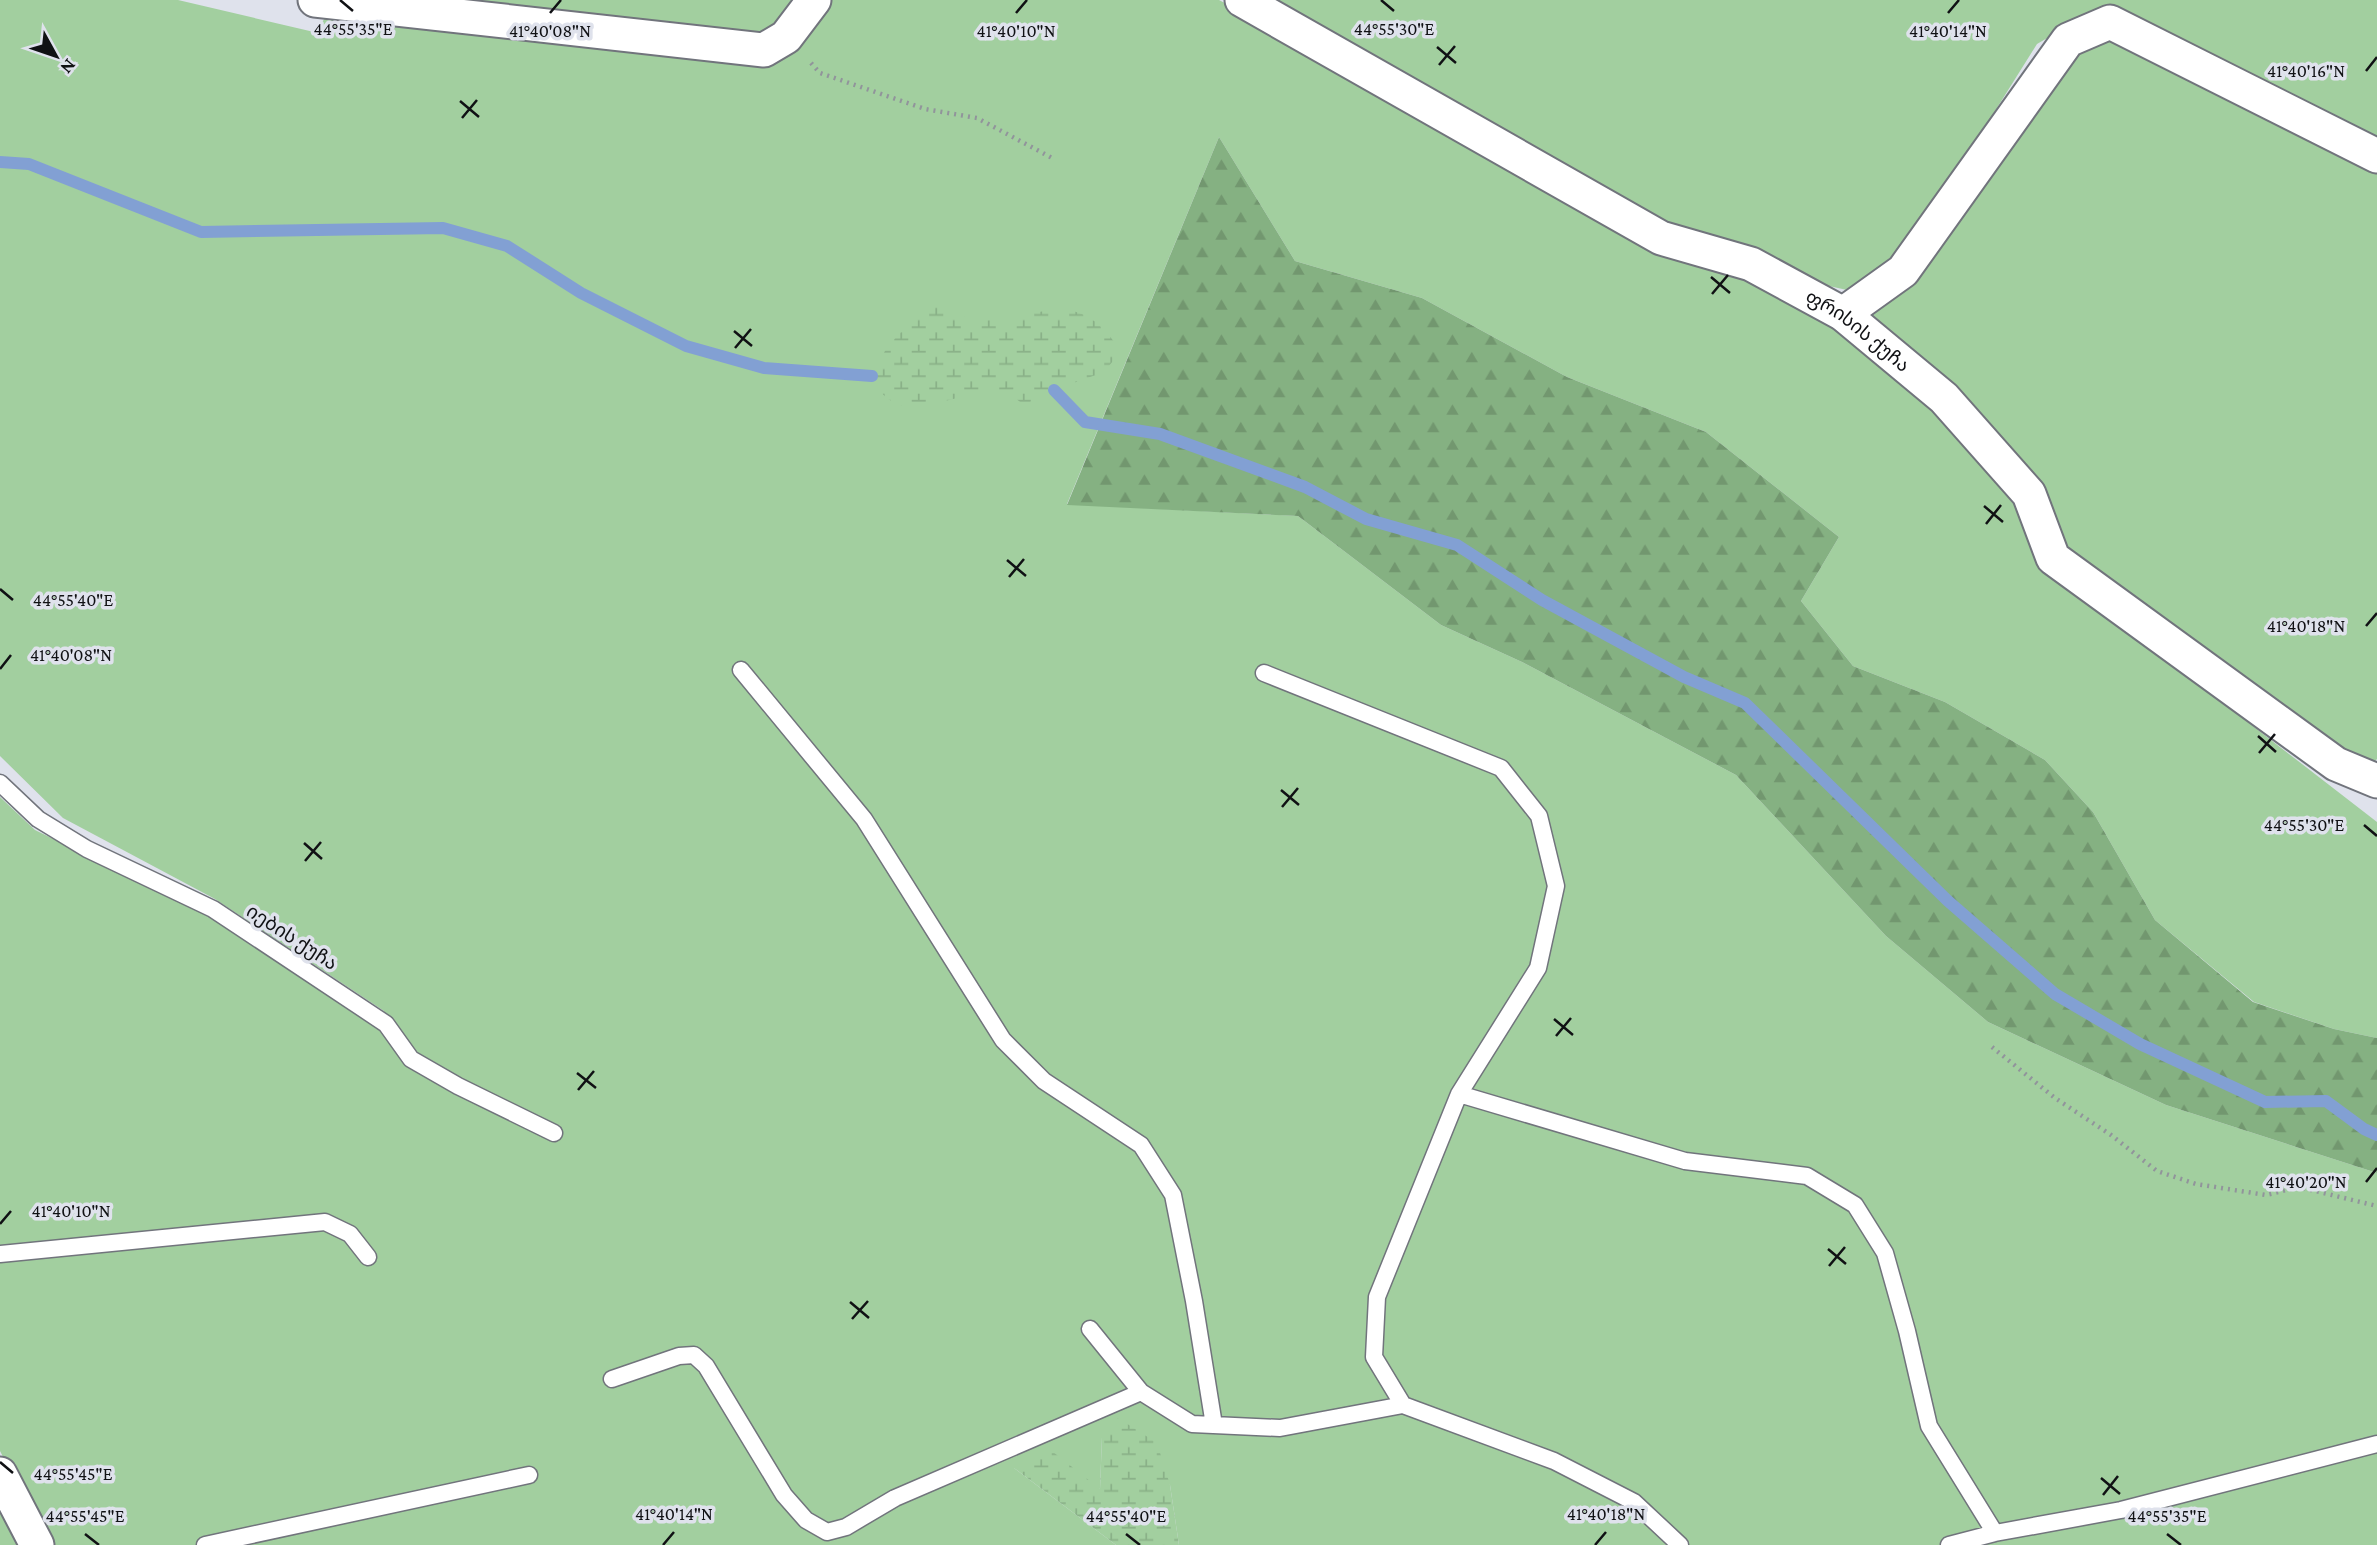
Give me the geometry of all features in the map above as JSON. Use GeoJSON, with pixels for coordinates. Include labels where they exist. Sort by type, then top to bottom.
{"type":"FeatureCollection","features":[{"type":"Feature","properties":{"kind":"street"},"geometry":{"type":"LineString","coordinates":[[315,0],[764,50],[786,37],[814,0]]}},
{"type":"Feature","properties":{"kind":"street","name":"ფრისის ქუჩა"},"geometry":{"type":"LineString","coordinates":[[1242,0],[1661,238],[1751,264],[1843,314],[1944,398],[2029,494],[2053,558],[2336,764],[2377,781]]}},
{"type":"Feature","properties":{"kind":"street"},"geometry":{"type":"LineString","coordinates":[[1843,314],[1903,271],[2068,40],[2110,22],[2377,156]]}},
{"type":"Feature","properties":{"kind":"street"},"geometry":{"type":"LineString","coordinates":[[0,1474],[37,1545]]}},
{"type":"Feature","properties":{"kind":"lane"},"geometry":{"type":"LineString","coordinates":[[741,670],[864,820],[1003,1040],[1044,1081],[1141,1145],[1173,1195],[1214,1425]]}},
{"type":"Feature","properties":{"kind":"lane"},"geometry":{"type":"LineString","coordinates":[[1264,673],[1501,768],[1539,816],[1556,886],[1538,968],[1459,1094],[1377,1297],[1374,1357],[1403,1405]]}},
{"type":"Feature","properties":{"kind":"lane","name":"იების ქუჩა"},"geometry":{"type":"LineString","coordinates":[[0,783],[37,819],[87,849],[213,909],[386,1024],[411,1059],[458,1086],[554,1133]]}},
{"type":"Feature","properties":{"kind":"lane"},"geometry":{"type":"LineString","coordinates":[[1459,1094],[1685,1161],[1807,1176],[1855,1205],[1885,1253],[1907,1331],[1928,1426],[1995,1533]]}},
{"type":"Feature","properties":{"kind":"lane"},"geometry":{"type":"LineString","coordinates":[[0,1254],[326,1222],[350,1234],[368,1257]]}},
{"type":"Feature","properties":{"kind":"lane"},"geometry":{"type":"LineString","coordinates":[[1090,1329],[1142,1392],[1192,1424],[1280,1428],[1403,1405],[1553,1461],[1634,1502],[1680,1545]]}},
{"type":"Feature","properties":{"kind":"lane"},"geometry":{"type":"LineString","coordinates":[[612,1379],[679,1356],[694,1355],[706,1366],[784,1495],[806,1521],[827,1532],[846,1527],[895,1498],[1142,1392]]}},
{"type":"Feature","properties":{"kind":"lane"},"geometry":{"type":"LineString","coordinates":[[1949,1545],[1995,1533],[2121,1510],[2377,1444]]}},
{"type":"Feature","properties":{"kind":"lane"},"geometry":{"type":"LineString","coordinates":[[205,1545],[529,1475]]}},
{"type":"Feature","properties":{"kind":"path"},"geometry":{"type":"LineString","coordinates":[[786,37],[820,73],[925,109],[977,118],[1054,159]]}},
{"type":"Feature","properties":{"kind":"path"},"geometry":{"type":"LineString","coordinates":[[1992,1047],[2055,1097],[2111,1135],[2157,1171],[2196,1184],[2266,1195],[2299,1187],[2377,1206]]}},
{"type":"Feature","properties":{"kind":"green space"},"geometry":{"type":"Polygon","coordinates":[[[0,0],[178,0],[314,32],[330,12],[755,66],[826,0],[1219,0],[1841,326],[1934,399],[2108,614],[2377,822],[2377,1038],[2334,1029],[2254,1002],[2155,920],[2093,812],[2045,760],[1945,702],[1853,666],[1801,601],[1839,537],[1706,432],[1567,377],[1422,298],[1295,261],[1219,137],[1067,504],[1298,516],[1441,625],[1522,662],[1736,775],[1886,936],[1988,1022],[2166,1105],[2377,1173],[2377,1545],[1179,1545],[1170,1485],[1102,1437],[1100,1489],[1014,1468],[1116,1545],[49,1545],[0,1451],[0,797],[35,830],[207,914],[373,1026],[384,1011],[215,899],[63,818],[0,756],[0,0]]]}},
{"type":"Feature","properties":{"kind":"green space"},"geometry":{"type":"Polygon","coordinates":[[[403,0],[805,0],[775,38],[403,0]]]}},
{"type":"Feature","properties":{"kind":"green space"},"geometry":{"type":"Polygon","coordinates":[[[1265,0],[2377,0],[2377,143],[2090,13],[2037,44],[1906,253],[1856,292],[1820,284],[1667,235],[1265,0]]]}},
{"type":"Feature","properties":{"kind":"green space"},"geometry":{"type":"Polygon","coordinates":[[[2114,38],[2377,170],[2375,761],[2342,759],[2071,561],[1868,317],[1917,280],[2057,71],[2093,43],[2114,38]]]}},
{"type":"Feature","properties":{"kind":"green space"},"geometry":{"type":"Polygon","coordinates":[[[1219,137],[1295,261],[1422,298],[1567,377],[1706,432],[1839,537],[1801,601],[1853,666],[1945,702],[2045,760],[2093,812],[2155,920],[2253,1002],[2334,1029],[2377,1038],[2377,1173],[2166,1105],[1988,1022],[1886,936],[1736,775],[1522,662],[1441,625],[1298,516],[1067,505],[1219,137]]]}},
{"type":"Feature","properties":{"kind":"green space"},"geometry":{"type":"Polygon","coordinates":[[[928,303],[959,315],[983,320],[1048,311],[1075,312],[1100,326],[1121,351],[1104,372],[1054,390],[1024,405],[1006,391],[987,391],[927,405],[897,404],[882,393],[872,376],[887,347],[928,303]]]}},
{"type":"Feature","properties":{"kind":"green space"},"geometry":{"type":"Polygon","coordinates":[[[1118,1418],[1157,1443],[1170,1485],[1179,1545],[1116,1545],[1014,1468],[1048,1448],[1100,1489],[1102,1437],[1118,1418]]]}},
{"type":"Feature","properties":{"kind":"green space"},"geometry":{"type":"Polygon","coordinates":[[[0,1489],[31,1545],[0,1545],[0,1489]]]}},
{"type":"Feature","properties":{"kind":"waterway"},"geometry":{"type":"LineString","coordinates":[[0,162],[29,164],[201,232],[443,228],[507,246],[581,293],[686,346],[764,368],[872,376]]}},
{"type":"Feature","properties":{"kind":"waterway"},"geometry":{"type":"LineString","coordinates":[[1054,390],[1085,422],[1160,434],[1305,487],[1366,519],[1457,545],[1542,600],[1684,677],[1745,703],[1948,901],[2055,994],[2140,1044],[2265,1102],[2326,1101],[2364,1129],[2377,1135]]}}]}
